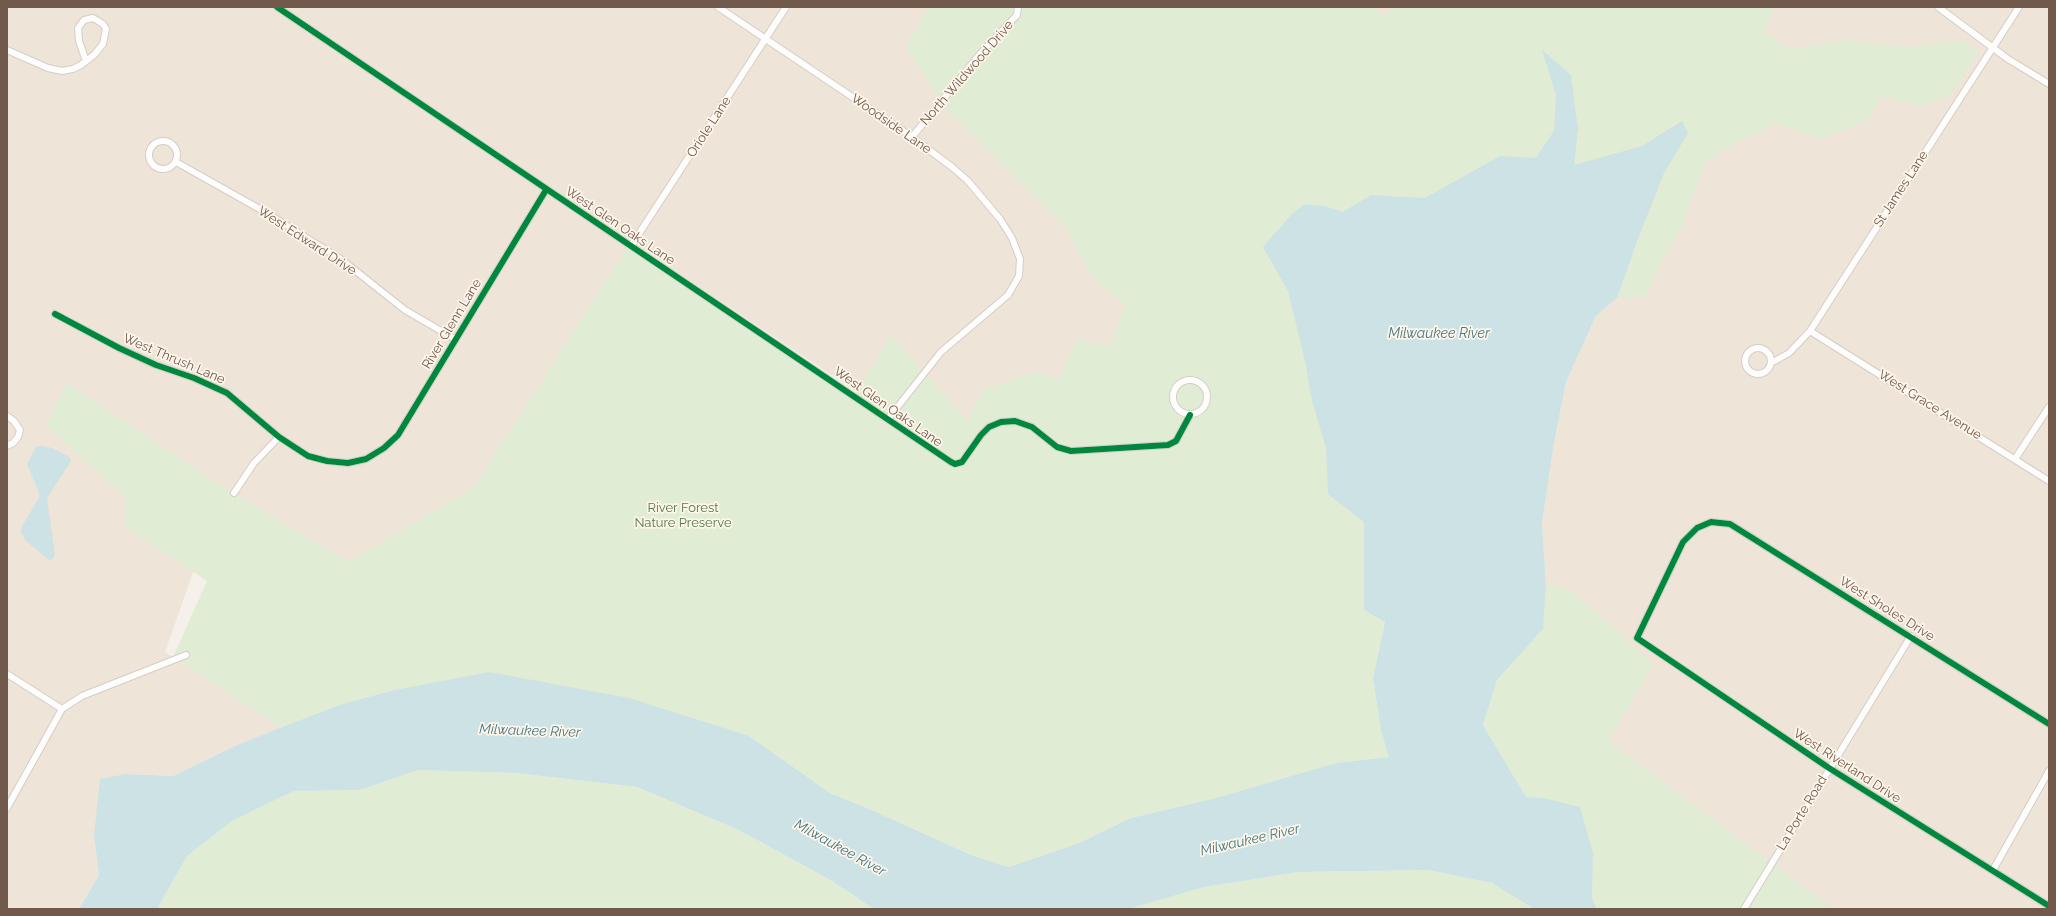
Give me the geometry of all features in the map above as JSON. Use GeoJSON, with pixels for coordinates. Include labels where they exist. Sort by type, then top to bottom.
{"type":"FeatureCollection","features":[{"type":"Feature","properties":{"kind":"street","name":"West Glen Oaks Lane"},"geometry":{"type":"LineString","coordinates":[[277,7],[546,190],[955,464],[962,462],[981,435],[989,427],[1001,422],[1015,420],[1032,428],[1057,447],[1071,452],[1168,446],[1176,442],[1190,415]]}},
{"type":"Feature","properties":{"kind":"street","name":"Woodside Lane"},"geometry":{"type":"LineString","coordinates":[[718,7],[912,137],[968,181],[1000,219],[1012,238],[1020,259],[1019,276],[1008,296],[941,352],[888,419]]}},
{"type":"Feature","properties":{"kind":"street","name":"Oriole Lane"},"geometry":{"type":"LineString","coordinates":[[631,246],[786,7]]}},
{"type":"Feature","properties":{"kind":"street","name":"North Wildwood Drive"},"geometry":{"type":"LineString","coordinates":[[912,137],[981,53],[1017,15],[1018,7]]}},
{"type":"Feature","properties":{"kind":"street"},"geometry":{"type":"LineString","coordinates":[[1938,7],[2008,59],[2049,84]]}},
{"type":"Feature","properties":{"kind":"street","name":"St James Lane"},"geometry":{"type":"LineString","coordinates":[[1771,363],[1790,353],[1810,331],[2019,7]]}},
{"type":"Feature","properties":{"kind":"street"},"geometry":{"type":"LineString","coordinates":[[7,50],[48,68],[62,71],[73,69],[86,61],[99,48],[106,34],[103,24],[93,18],[84,20],[78,28],[79,41],[86,61]]}},
{"type":"Feature","properties":{"kind":"street"},"geometry":{"type":"LineString","coordinates":[[157,142],[170,142],[177,153],[176,162],[164,169],[154,166],[149,158],[150,149],[157,142]]}},
{"type":"Feature","properties":{"kind":"street","name":"West Edward Drive"},"geometry":{"type":"LineString","coordinates":[[176,162],[265,212],[342,260],[405,310],[455,339]]}},
{"type":"Feature","properties":{"kind":"street","name":"River Glenn Lane"},"geometry":{"type":"LineString","coordinates":[[366,459],[384,448],[398,435],[546,190]]}},
{"type":"Feature","properties":{"kind":"street","name":"West Thrush Lane"},"geometry":{"type":"LineString","coordinates":[[55,314],[119,348],[156,365],[194,378],[227,393],[279,437],[308,456],[327,461],[348,463],[366,459]]}},
{"type":"Feature","properties":{"kind":"street","name":"West Grace Avenue"},"geometry":{"type":"LineString","coordinates":[[1810,331],[2049,481]]}},
{"type":"Feature","properties":{"kind":"street"},"geometry":{"type":"LineString","coordinates":[[1759,348],[1769,355],[1771,363],[1767,371],[1759,375],[1751,373],[1747,370],[1744,361],[1751,350],[1759,348]]}},
{"type":"Feature","properties":{"kind":"street"},"geometry":{"type":"LineString","coordinates":[[1192,380],[1198,382],[1206,390],[1207,402],[1200,411],[1190,415],[1184,414],[1175,407],[1172,396],[1174,390],[1181,382],[1192,380]]}},
{"type":"Feature","properties":{"kind":"street"},"geometry":{"type":"LineString","coordinates":[[2015,459],[2049,407]]}},
{"type":"Feature","properties":{"kind":"street"},"geometry":{"type":"LineString","coordinates":[[7,416],[14,421],[20,430],[15,440],[7,446]]}},
{"type":"Feature","properties":{"kind":"street"},"geometry":{"type":"LineString","coordinates":[[234,493],[254,463],[279,437]]}},
{"type":"Feature","properties":{"kind":"street","name":"West Sholes Drive"},"geometry":{"type":"LineString","coordinates":[[1637,638],[1683,542],[1697,528],[1711,522],[1730,524],[1911,636],[2049,724]]}},
{"type":"Feature","properties":{"kind":"street","name":"La Porte Road"},"geometry":{"type":"LineString","coordinates":[[1744,909],[1911,636]]}},
{"type":"Feature","properties":{"kind":"street","name":"West Riverland Drive"},"geometry":{"type":"LineString","coordinates":[[1637,638],[1829,768],[2049,906]]}},
{"type":"Feature","properties":{"kind":"street"},"geometry":{"type":"LineString","coordinates":[[7,808],[62,709],[82,696],[186,655]]}},
{"type":"Feature","properties":{"kind":"street"},"geometry":{"type":"LineString","coordinates":[[7,674],[62,709]]}},
{"type":"Feature","properties":{"kind":"street"},"geometry":{"type":"LineString","coordinates":[[1993,870],[2049,771]]}},
{"type":"Feature","properties":{"kind":"shaded area"},"geometry":{"type":"Polygon","coordinates":[[[7,7],[2049,7],[2049,909],[1597,909],[1543,629],[1546,585],[1542,523],[1554,443],[1566,382],[1596,316],[1617,298],[1639,236],[1364,522],[863,396],[623,236],[619,242],[627,248],[474,487],[348,562],[223,487],[165,652],[282,728],[237,745],[173,776],[126,774],[94,836],[99,875],[79,909],[7,909],[7,7]]]}},
{"type":"Feature","properties":{"kind":"green space","name":"River Forest Nature Preserve"},"geometry":{"type":"Polygon","coordinates":[[[928,7],[1377,7],[1379,15],[1392,12],[1392,7],[1773,7],[1764,32],[1790,49],[1845,40],[1905,47],[1961,40],[1979,53],[1952,93],[1920,106],[1880,96],[1869,119],[1821,139],[1775,124],[1731,145],[1704,164],[1683,225],[1659,267],[1645,298],[1617,298],[1639,236],[1664,173],[1688,133],[1681,121],[1642,146],[1574,165],[1578,129],[1543,50],[1556,95],[1554,131],[1536,158],[1500,156],[1425,198],[1371,195],[1343,212],[1324,206],[1263,247],[1288,291],[1306,365],[1311,397],[1326,448],[1328,494],[1364,522],[1364,610],[1385,621],[1373,678],[1381,731],[1390,757],[1336,763],[1212,799],[1131,818],[1079,843],[1009,867],[971,855],[874,811],[830,793],[749,736],[408,689],[390,691],[339,705],[282,728],[173,657],[207,581],[125,527],[125,497],[46,425],[67,383],[223,487],[348,562],[474,487],[627,248],[852,400],[891,335],[967,421],[984,389],[1037,371],[1059,380],[1076,339],[1111,346],[1125,304],[1093,279],[1065,227],[948,111],[906,47],[928,7]]]}},
{"type":"Feature","properties":{"kind":"green space"},"geometry":{"type":"Polygon","coordinates":[[[1546,585],[1571,590],[1654,664],[1608,741],[1833,909],[1597,909],[1592,898],[1593,853],[1543,798],[1526,797],[1483,725],[1497,680],[1543,629],[1546,585]]]}},
{"type":"Feature","properties":{"kind":"green space"},"geometry":{"type":"Polygon","coordinates":[[[418,770],[516,773],[637,787],[739,830],[832,881],[874,909],[157,909],[187,856],[232,821],[294,791],[360,790],[418,770]]]}},
{"type":"Feature","properties":{"kind":"green space"},"geometry":{"type":"Polygon","coordinates":[[[1428,870],[1492,883],[1534,909],[1128,909],[1204,887],[1299,872],[1428,870]]]}},
{"type":"Feature","properties":{"kind":"water","name":"Milwaukee River"},"geometry":{"type":"Polygon","coordinates":[[[1542,50],[1571,75],[1578,129],[1574,165],[1642,146],[1682,121],[1688,133],[1664,173],[1639,236],[1617,298],[1596,316],[1566,382],[1554,443],[1542,523],[1546,585],[1543,629],[1497,680],[1483,725],[1526,797],[1543,798],[1580,807],[1593,853],[1592,898],[1597,909],[1534,909],[1492,883],[1428,870],[1299,872],[1204,887],[1128,909],[874,909],[832,881],[739,830],[637,787],[516,773],[418,770],[360,790],[294,791],[232,821],[187,856],[157,909],[79,909],[99,875],[94,836],[100,779],[126,774],[173,776],[237,745],[339,705],[390,691],[489,672],[629,698],[749,736],[830,793],[874,811],[971,855],[1009,867],[1079,843],[1131,818],[1212,799],[1336,763],[1389,757],[1381,731],[1373,678],[1385,622],[1364,610],[1364,522],[1328,494],[1326,448],[1311,397],[1306,365],[1288,291],[1263,247],[1293,213],[1305,204],[1324,206],[1343,212],[1371,195],[1425,198],[1500,156],[1536,158],[1554,131],[1556,95],[1542,50]]]}},
{"type":"Feature","properties":{"kind":"water"},"geometry":{"type":"Polygon","coordinates":[[[42,446],[52,448],[69,457],[71,461],[47,498],[55,555],[53,559],[49,560],[25,540],[21,532],[22,526],[39,498],[39,492],[27,464],[36,447],[42,446]]]}},
{"type":"Feature","properties":{"kind":"cycle path"},"geometry":{"type":"LineString","coordinates":[[277,7],[955,464],[962,462],[981,435],[989,427],[1001,422],[1015,421],[1032,427],[1057,447],[1071,451],[1168,445],[1176,441],[1190,415]]}},
{"type":"Feature","properties":{"kind":"cycle path"},"geometry":{"type":"LineString","coordinates":[[55,314],[119,348],[156,365],[194,378],[227,393],[279,437],[308,456],[327,461],[348,463],[366,459],[384,448],[398,435],[546,190]]}},
{"type":"Feature","properties":{"kind":"cycle path"},"geometry":{"type":"LineString","coordinates":[[2049,724],[1730,524],[1711,522],[1697,528],[1683,542],[1637,638],[1829,768],[2049,906]]}}]}
